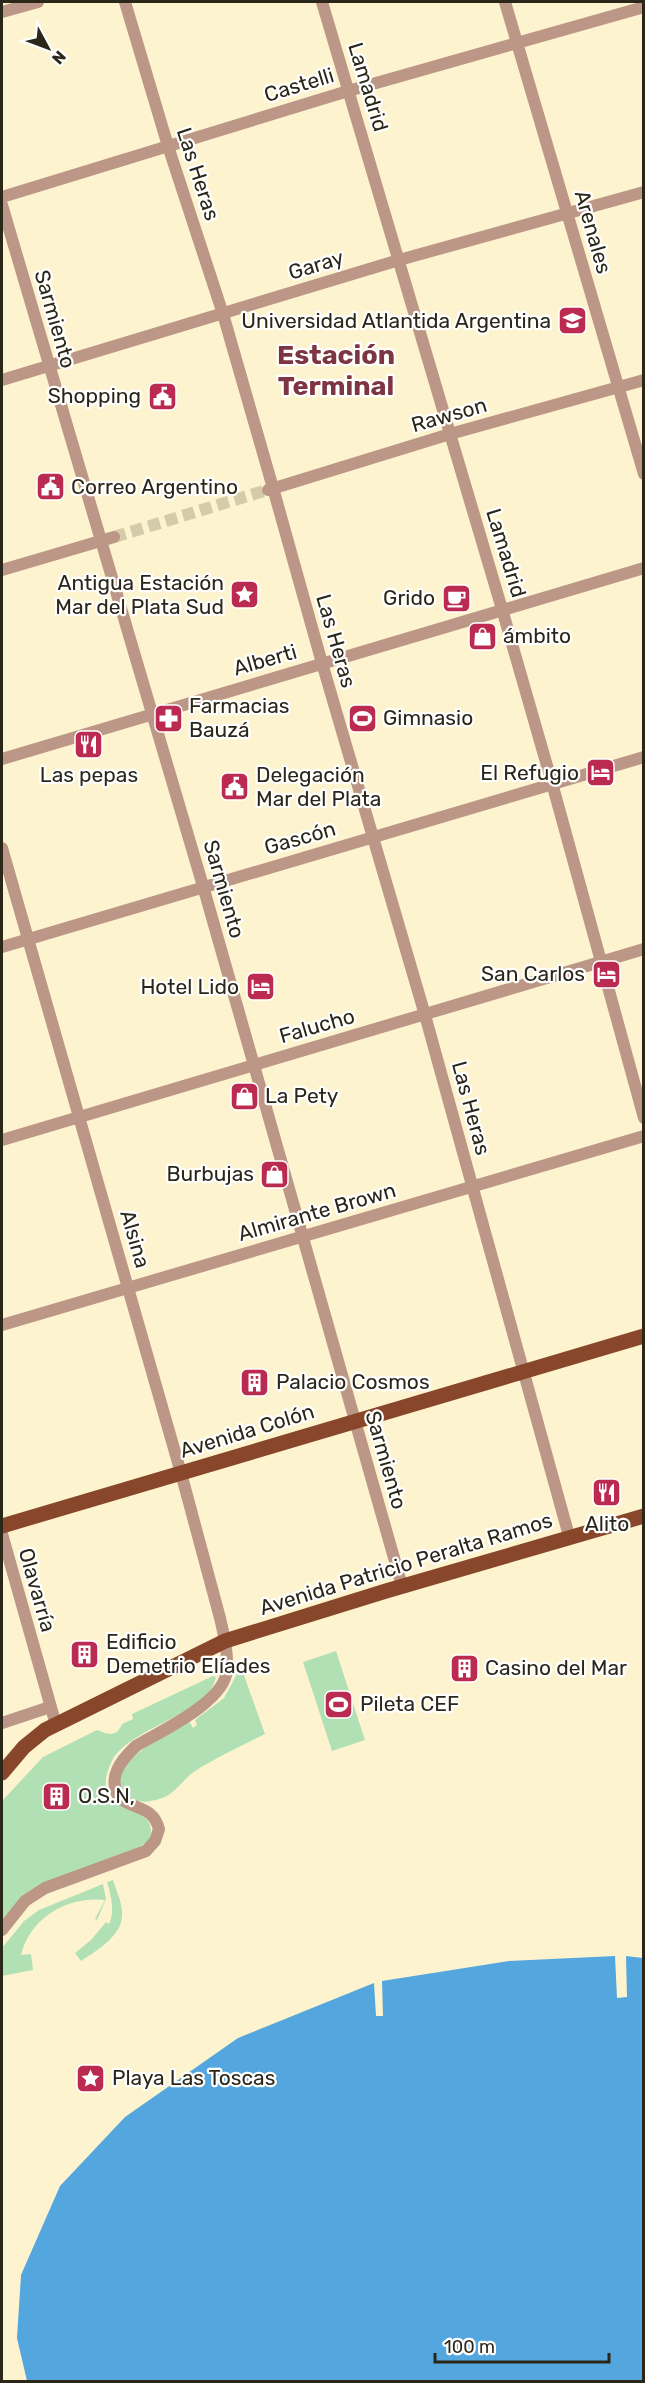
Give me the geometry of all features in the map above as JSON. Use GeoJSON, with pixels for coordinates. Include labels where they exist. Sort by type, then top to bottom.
{"type":"FeatureCollection","features":[{"type":"Feature","properties":{"kind":"main road","name":"Avenida Colón"},"geometry":{"type":"LineString","coordinates":[[2,1526],[644,1335]]}},
{"type":"Feature","properties":{"kind":"main road","name":"Avenida Patricio Peralta Ramos"},"geometry":{"type":"LineString","coordinates":[[2,1773],[24,1747],[56,1725],[225,1641],[569,1536],[644,1516]]}},
{"type":"Feature","properties":{"kind":"street"},"geometry":{"type":"LineString","coordinates":[[2,12],[38,2]]}},
{"type":"Feature","properties":{"kind":"street","name":"Las Heras"},"geometry":{"type":"LineString","coordinates":[[125,2],[168,146],[223,314],[270,489],[425,1015],[569,1536]]}},
{"type":"Feature","properties":{"kind":"street","name":"Lamadrid"},"geometry":{"type":"LineString","coordinates":[[322,2],[502,609],[644,1118]]}},
{"type":"Feature","properties":{"kind":"street","name":"Arenales"},"geometry":{"type":"LineString","coordinates":[[505,2],[644,474]]}},
{"type":"Feature","properties":{"kind":"street","name":"Castelli"},"geometry":{"type":"LineString","coordinates":[[2,197],[348,91],[644,7]]}},
{"type":"Feature","properties":{"kind":"street","name":"Garay"},"geometry":{"type":"LineString","coordinates":[[2,380],[399,260],[644,192]]}},
{"type":"Feature","properties":{"kind":"street","name":"Sarmiento"},"geometry":{"type":"LineString","coordinates":[[2,205],[203,886],[402,1586]]}},
{"type":"Feature","properties":{"kind":"street","name":"Rawson"},"geometry":{"type":"LineString","coordinates":[[270,489],[450,434],[644,380]]}},
{"type":"Feature","properties":{"kind":"street"},"geometry":{"type":"LineString","coordinates":[[2,570],[114,537]]}},
{"type":"Feature","properties":{"kind":"street","name":"Alberti"},"geometry":{"type":"LineString","coordinates":[[2,759],[644,568]]}},
{"type":"Feature","properties":{"kind":"street","name":"Gascón"},"geometry":{"type":"LineString","coordinates":[[2,947],[644,757]]}},
{"type":"Feature","properties":{"kind":"street","name":"Alsina"},"geometry":{"type":"LineString","coordinates":[[2,848],[181,1473],[225,1641],[227,1670],[217,1692],[199,1708],[136,1746],[116,1770],[114,1783],[119,1798],[148,1811],[155,1819],[159,1829],[151,1846],[146,1851],[45,1888],[25,1901],[2,1930]]}},
{"type":"Feature","properties":{"kind":"street","name":"Falucho"},"geometry":{"type":"LineString","coordinates":[[2,1140],[644,949]]}},
{"type":"Feature","properties":{"kind":"street","name":"Almirante Brown"},"geometry":{"type":"LineString","coordinates":[[2,1325],[644,1136]]}},
{"type":"Feature","properties":{"kind":"street","name":"Olavarría"},"geometry":{"type":"LineString","coordinates":[[2,1534],[56,1725]]}},
{"type":"Feature","properties":{"kind":"street"},"geometry":{"type":"LineString","coordinates":[[2,1723],[50,1707]]}},
{"type":"Feature","properties":{"kind":"green space"},"geometry":{"type":"Polygon","coordinates":[[[336,1651],[365,1740],[332,1751],[303,1662],[336,1651]]]}},
{"type":"Feature","properties":{"kind":"green space"},"geometry":{"type":"Polygon","coordinates":[[[242,1670],[265,1734],[195,1771],[174,1791],[164,1797],[143,1802],[128,1796],[121,1785],[122,1774],[128,1763],[153,1742],[189,1721],[193,1728],[197,1725],[195,1720],[224,1698],[238,1672],[242,1670]]]}},
{"type":"Feature","properties":{"kind":"green space"},"geometry":{"type":"Polygon","coordinates":[[[213,1676],[216,1677],[210,1690],[198,1702],[133,1740],[111,1763],[106,1781],[108,1794],[116,1802],[146,1818],[151,1827],[149,1840],[139,1848],[48,1882],[2,1924],[2,1801],[43,1757],[97,1730],[108,1734],[115,1733],[122,1724],[133,1719],[132,1714],[213,1676]]]}},
{"type":"Feature","properties":{"kind":"green space"},"geometry":{"type":"Polygon","coordinates":[[[113,1880],[122,1908],[119,1928],[108,1941],[81,1961],[75,1953],[91,1940],[106,1922],[109,1924],[111,1920],[112,1903],[107,1882],[113,1880]]]}},
{"type":"Feature","properties":{"kind":"green space"},"geometry":{"type":"Polygon","coordinates":[[[103,1884],[106,1899],[97,1920],[95,1919],[105,1900],[77,1902],[52,1912],[33,1930],[21,1955],[31,1954],[33,1970],[2,1976],[2,1948],[24,1921],[39,1910],[103,1884]]]}},
{"type":"Feature","properties":{"kind":"water"},"geometry":{"type":"Polygon","coordinates":[[[615,1956],[617,1998],[627,1997],[626,1956],[643,1958],[643,2381],[27,2381],[17,2338],[21,2275],[60,2186],[125,2117],[238,2038],[374,1983],[376,2016],[383,2016],[382,1981],[509,1961],[615,1956]]]}},
{"type":"Feature","properties":{"kind":"tunnel"},"geometry":{"type":"LineString","coordinates":[[114,537],[267,490]]}},
{"type":"Feature","properties":{"kind":"place","name":"Universidad Atlantida Argentina"},"geometry":{"type":"Point","coordinates":[572,321]}},
{"type":"Feature","properties":{"kind":"place","name":"Shopping"},"geometry":{"type":"Point","coordinates":[162,396]}},
{"type":"Feature","properties":{"kind":"place","name":"Correo Argentino"},"geometry":{"type":"Point","coordinates":[50,487]}},
{"type":"Feature","properties":{"kind":"place","name":"Antigua Estación Mar del Plata Sud"},"geometry":{"type":"Point","coordinates":[245,595]}},
{"type":"Feature","properties":{"kind":"place","name":"Grido"},"geometry":{"type":"Point","coordinates":[456,598]}},
{"type":"Feature","properties":{"kind":"place","name":"ámbito"},"geometry":{"type":"Point","coordinates":[482,636]}},
{"type":"Feature","properties":{"kind":"place","name":"Farmacias Bauzá"},"geometry":{"type":"Point","coordinates":[168,718]}},
{"type":"Feature","properties":{"kind":"place","name":"Gimnasio"},"geometry":{"type":"Point","coordinates":[362,718]}},
{"type":"Feature","properties":{"kind":"place","name":"Las pepas"},"geometry":{"type":"Point","coordinates":[89,744]}},
{"type":"Feature","properties":{"kind":"place","name":"El Refugio"},"geometry":{"type":"Point","coordinates":[600,773]}},
{"type":"Feature","properties":{"kind":"place","name":"Delegación Mar del Plata"},"geometry":{"type":"Point","coordinates":[235,787]}},
{"type":"Feature","properties":{"kind":"place","name":"San Carlos"},"geometry":{"type":"Point","coordinates":[606,974]}},
{"type":"Feature","properties":{"kind":"place","name":"Hotel Lido"},"geometry":{"type":"Point","coordinates":[260,987]}},
{"type":"Feature","properties":{"kind":"place","name":"La Pety"},"geometry":{"type":"Point","coordinates":[244,1096]}},
{"type":"Feature","properties":{"kind":"place","name":"Burbujas"},"geometry":{"type":"Point","coordinates":[275,1174]}},
{"type":"Feature","properties":{"kind":"place","name":"Palacio Cosmos"},"geometry":{"type":"Point","coordinates":[255,1382]}},
{"type":"Feature","properties":{"kind":"place","name":"Alito"},"geometry":{"type":"Point","coordinates":[607,1493]}},
{"type":"Feature","properties":{"kind":"place","name":"Edificio Demetrio Elíades"},"geometry":{"type":"Point","coordinates":[85,1654]}},
{"type":"Feature","properties":{"kind":"place","name":"Casino del Mar"},"geometry":{"type":"Point","coordinates":[464,1668]}},
{"type":"Feature","properties":{"kind":"place","name":"Pileta CEF"},"geometry":{"type":"Point","coordinates":[339,1704]}},
{"type":"Feature","properties":{"kind":"place","name":"O.S.N,"},"geometry":{"type":"Point","coordinates":[57,1796]}},
{"type":"Feature","properties":{"kind":"place","name":"Playa Las Toscas"},"geometry":{"type":"Point","coordinates":[91,2078]}},
{"type":"Feature","properties":{"kind":"district","name":"Estación Terminal"},"geometry":{"type":"Point","coordinates":[336,370]}}]}
